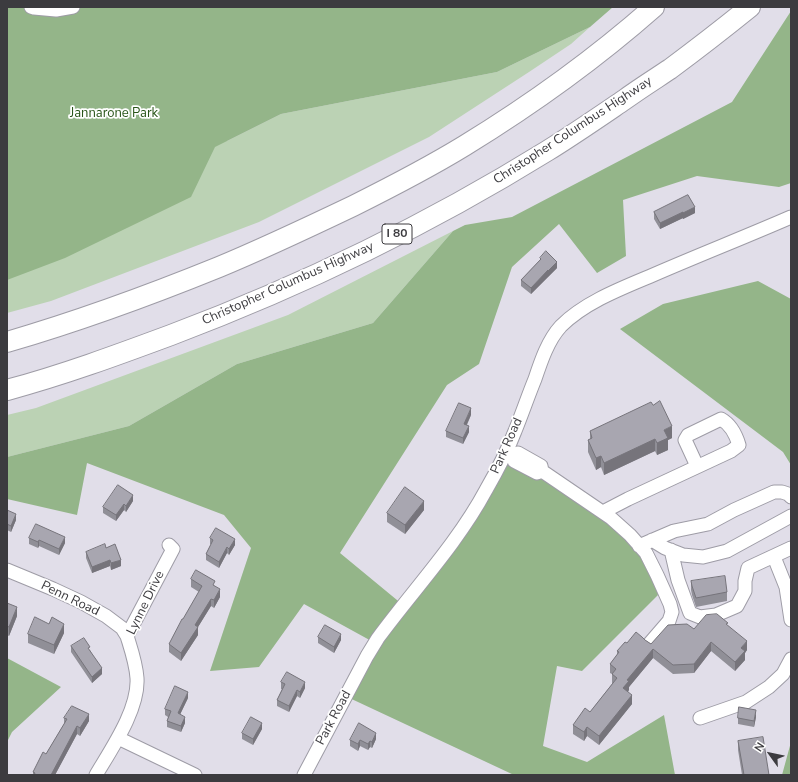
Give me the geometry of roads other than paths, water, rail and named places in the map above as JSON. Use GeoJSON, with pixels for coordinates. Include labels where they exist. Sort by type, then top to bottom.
{"type":"FeatureCollection","features":[{"type":"Feature","properties":{"kind":"highway"},"geometry":{"type":"LineString","coordinates":[[7,342],[136,299],[181,282],[266,247],[380,193],[463,147],[543,95],[587,64],[654,7]]}},
{"type":"Feature","properties":{"kind":"highway","name":"Christopher Columbus Highway"},"geometry":{"type":"LineString","coordinates":[[7,390],[126,352],[208,321],[345,261],[428,219],[480,191],[546,152],[578,131],[668,70],[750,7]]}},
{"type":"Feature","properties":{"kind":"street"},"geometry":{"type":"LineString","coordinates":[[31,7],[56,10],[73,7]]}},
{"type":"Feature","properties":{"kind":"street","name":"Park Road"},"geometry":{"type":"LineString","coordinates":[[304,775],[367,656],[389,623],[456,538],[510,454],[515,433],[542,359],[553,336],[566,322],[594,302],[635,282],[791,217]]}},
{"type":"Feature","properties":{"kind":"street"},"geometry":{"type":"LineString","coordinates":[[510,454],[514,461],[537,473],[542,471],[612,518],[646,553],[670,604],[672,612],[669,621],[650,643]]}},
{"type":"Feature","properties":{"kind":"street"},"geometry":{"type":"LineString","coordinates":[[602,512],[697,466]]}},
{"type":"Feature","properties":{"kind":"street"},"geometry":{"type":"LineString","coordinates":[[639,546],[674,531],[708,524],[734,510],[774,492],[782,492],[791,497]]}},
{"type":"Feature","properties":{"kind":"street"},"geometry":{"type":"LineString","coordinates":[[652,540],[683,555],[703,557],[726,551],[791,516]]}},
{"type":"Feature","properties":{"kind":"street","name":"Lynne Drive"},"geometry":{"type":"LineString","coordinates":[[96,775],[118,738],[134,703],[137,689],[137,677],[127,636],[173,549],[169,545]]}},
{"type":"Feature","properties":{"kind":"street"},"geometry":{"type":"LineString","coordinates":[[671,550],[678,580],[690,613],[700,617],[716,614],[736,606],[745,591],[745,580],[748,568],[791,548]]}},
{"type":"Feature","properties":{"kind":"street"},"geometry":{"type":"LineString","coordinates":[[774,557],[786,587],[791,620]]}},
{"type":"Feature","properties":{"kind":"street","name":"Penn Road"},"geometry":{"type":"LineString","coordinates":[[7,570],[81,602],[106,616],[122,628],[127,636]]}},
{"type":"Feature","properties":{"kind":"street"},"geometry":{"type":"LineString","coordinates":[[700,718],[746,702],[769,687],[783,674],[791,659]]}},
{"type":"Feature","properties":{"kind":"street"},"geometry":{"type":"LineString","coordinates":[[118,738],[195,775]]}},
{"type":"Feature","properties":{"kind":"park label","name":"Jannarone Park"},"geometry":{"type":"Point","coordinates":[114,114]}}]}
